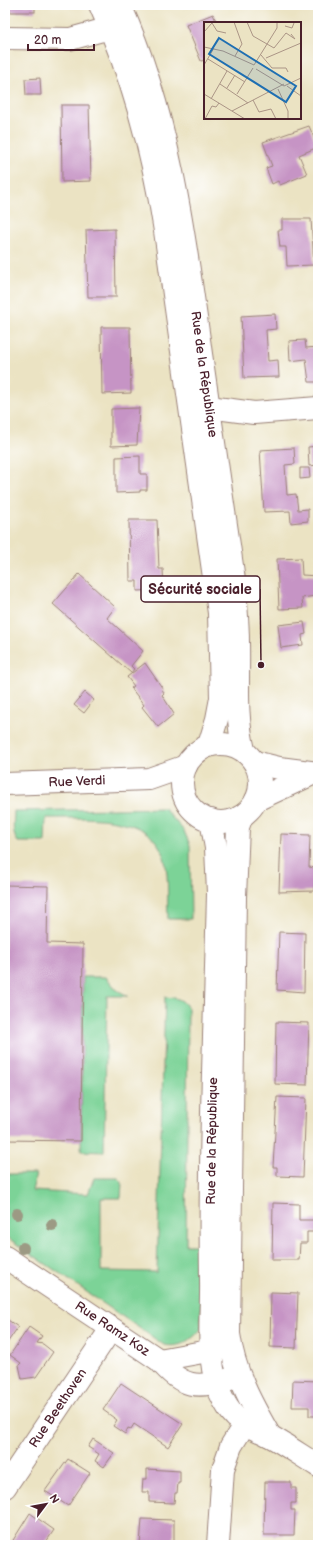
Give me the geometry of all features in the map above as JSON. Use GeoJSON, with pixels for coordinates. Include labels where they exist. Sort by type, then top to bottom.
{"type":"FeatureCollection","features":[{"type":"Feature","properties":{"kind":"street","name":"Rue de la République"},"geometry":{"type":"LineString","coordinates":[[100,5],[119,16],[154,97],[174,183],[188,262],[235,586],[240,736],[249,756]]}},
{"type":"Feature","properties":{"kind":"street","name":"Rue de la République"},"geometry":{"type":"LineString","coordinates":[[119,16],[135,96],[160,199],[217,590],[221,642],[221,698],[217,719],[209,745]]}},
{"type":"Feature","properties":{"kind":"street"},"geometry":{"type":"LineString","coordinates":[[5,38],[70,39],[99,31],[119,16]]}},
{"type":"Feature","properties":{"kind":"street"},"geometry":{"type":"LineString","coordinates":[[209,408],[254,413],[318,408]]}},
{"type":"Feature","properties":{"kind":"street"},"geometry":{"type":"LineString","coordinates":[[222,744],[249,756],[315,773],[227,821],[204,818],[192,809],[184,795],[182,780],[186,766],[197,752],[209,745],[222,744]]}},
{"type":"Feature","properties":{"kind":"street"},"geometry":{"type":"LineString","coordinates":[[249,756],[259,774],[260,787],[249,808]]}},
{"type":"Feature","properties":{"kind":"street","name":"Rue Verdi"},"geometry":{"type":"LineString","coordinates":[[5,784],[149,779],[173,772],[186,766]]}},
{"type":"Feature","properties":{"kind":"street"},"geometry":{"type":"LineString","coordinates":[[149,779],[173,792],[184,795]]}},
{"type":"Feature","properties":{"kind":"street","name":"Rue de la République"},"geometry":{"type":"LineString","coordinates":[[249,808],[238,827],[234,897],[228,1313],[216,1383],[227,1405],[244,1425],[270,1436],[318,1466]]}},
{"type":"Feature","properties":{"kind":"street","name":"Rue de la République"},"geometry":{"type":"LineString","coordinates":[[211,820],[216,848],[218,893],[212,1112],[221,1349],[239,1376],[252,1405],[270,1436]]}},
{"type":"Feature","properties":{"kind":"street","name":"Rue Ramz Koz"},"geometry":{"type":"LineString","coordinates":[[5,1257],[111,1330],[159,1360],[221,1349]]}},
{"type":"Feature","properties":{"kind":"street","name":"Rue Beethoven"},"geometry":{"type":"LineString","coordinates":[[5,1487],[111,1330]]}},
{"type":"Feature","properties":{"kind":"street"},"geometry":{"type":"LineString","coordinates":[[159,1360],[173,1376],[185,1383],[201,1386],[239,1376]]}},
{"type":"Feature","properties":{"kind":"street"},"geometry":{"type":"LineString","coordinates":[[218,1545],[223,1469],[231,1446],[244,1425]]}},
{"type":"Feature","properties":{"kind":"green space"},"geometry":{"type":"Polygon","coordinates":[[[164,808],[184,831],[190,845],[191,919],[168,919],[165,861],[158,845],[147,833],[133,826],[116,821],[98,819],[46,818],[45,842],[18,842],[14,835],[14,811],[164,808]]]}},
{"type":"Feature","properties":{"kind":"green space"},"geometry":{"type":"Polygon","coordinates":[[[83,977],[106,977],[117,990],[128,996],[107,996],[104,1152],[81,1151],[83,977]]]}},
{"type":"Feature","properties":{"kind":"green space"},"geometry":{"type":"Polygon","coordinates":[[[165,997],[178,999],[188,1008],[186,1245],[195,1245],[200,1250],[201,1329],[185,1343],[170,1346],[164,1345],[5,1236],[5,1174],[36,1174],[32,1191],[88,1194],[94,1178],[118,1178],[122,1182],[121,1198],[101,1198],[101,1271],[157,1272],[165,997]]]}},
{"type":"Feature","properties":{"kind":"building"},"geometry":{"type":"Polygon","coordinates":[[[5,5],[35,5],[35,12],[5,12],[5,5]]]}},
{"type":"Feature","properties":{"kind":"building"},"geometry":{"type":"Polygon","coordinates":[[[213,14],[217,22],[204,22],[204,60],[201,61],[186,25],[213,14]]]}},
{"type":"Feature","properties":{"kind":"building"},"geometry":{"type":"Polygon","coordinates":[[[40,78],[41,95],[26,95],[25,79],[40,78]]]}},
{"type":"Feature","properties":{"kind":"building"},"geometry":{"type":"Polygon","coordinates":[[[61,105],[89,105],[91,181],[62,182],[61,105]]]}},
{"type":"Feature","properties":{"kind":"building"},"geometry":{"type":"Polygon","coordinates":[[[309,126],[318,147],[299,155],[307,174],[280,185],[278,181],[272,184],[266,168],[272,166],[263,142],[309,126]]]}},
{"type":"Feature","properties":{"kind":"building"},"geometry":{"type":"Polygon","coordinates":[[[282,219],[311,219],[314,265],[287,266],[286,247],[280,247],[278,230],[282,230],[282,219]]]}},
{"type":"Feature","properties":{"kind":"building"},"geometry":{"type":"Polygon","coordinates":[[[115,229],[116,297],[88,297],[86,230],[115,229]]]}},
{"type":"Feature","properties":{"kind":"building"},"geometry":{"type":"Polygon","coordinates":[[[275,314],[276,329],[266,330],[268,361],[278,360],[279,377],[244,378],[241,316],[275,314]]]}},
{"type":"Feature","properties":{"kind":"building"},"geometry":{"type":"Polygon","coordinates":[[[101,327],[130,327],[131,393],[102,394],[101,327]]]}},
{"type":"Feature","properties":{"kind":"building"},"geometry":{"type":"Polygon","coordinates":[[[305,340],[306,348],[318,347],[318,382],[309,382],[306,359],[290,361],[289,341],[305,340]]]}},
{"type":"Feature","properties":{"kind":"building"},"geometry":{"type":"Polygon","coordinates":[[[139,408],[137,445],[111,446],[111,409],[139,408]]]}},
{"type":"Feature","properties":{"kind":"building"},"geometry":{"type":"Polygon","coordinates":[[[318,446],[318,465],[309,466],[308,447],[318,446]]]}},
{"type":"Feature","properties":{"kind":"building"},"geometry":{"type":"Polygon","coordinates":[[[294,448],[295,464],[285,465],[287,495],[296,494],[298,510],[308,509],[308,521],[291,523],[290,511],[264,512],[260,450],[294,448]]]}},
{"type":"Feature","properties":{"kind":"building"},"geometry":{"type":"Polygon","coordinates":[[[140,456],[140,474],[147,474],[147,490],[140,490],[140,492],[116,493],[116,457],[140,456]]]}},
{"type":"Feature","properties":{"kind":"building"},"geometry":{"type":"Polygon","coordinates":[[[300,468],[309,468],[310,478],[300,479],[300,468]]]}},
{"type":"Feature","properties":{"kind":"building"},"geometry":{"type":"Polygon","coordinates":[[[129,520],[157,520],[159,569],[163,569],[164,590],[137,591],[137,581],[130,581],[129,520]]]}},
{"type":"Feature","properties":{"kind":"building"},"geometry":{"type":"Polygon","coordinates":[[[301,558],[302,575],[318,576],[318,590],[314,590],[315,596],[302,598],[303,608],[279,609],[277,559],[301,558]]]}},
{"type":"Feature","properties":{"kind":"building"},"geometry":{"type":"Polygon","coordinates":[[[79,574],[115,607],[107,618],[143,651],[131,666],[134,669],[131,673],[53,604],[79,574]]]}},
{"type":"Feature","properties":{"kind":"building"},"geometry":{"type":"Polygon","coordinates":[[[304,622],[306,634],[302,635],[303,645],[281,648],[278,625],[304,622]]]}},
{"type":"Feature","properties":{"kind":"building"},"geometry":{"type":"Polygon","coordinates":[[[145,663],[163,689],[164,693],[162,695],[174,714],[158,727],[142,707],[144,705],[131,688],[134,686],[127,677],[145,663]]]}},
{"type":"Feature","properties":{"kind":"building"},"geometry":{"type":"Polygon","coordinates":[[[85,692],[94,700],[84,713],[74,705],[85,692]]]}},
{"type":"Feature","properties":{"kind":"building"},"geometry":{"type":"Polygon","coordinates":[[[281,834],[310,835],[309,867],[315,868],[314,891],[279,892],[281,834]]]}},
{"type":"Feature","properties":{"kind":"building"},"geometry":{"type":"Polygon","coordinates":[[[5,885],[48,886],[47,943],[83,944],[81,1141],[5,1140],[5,885]]]}},
{"type":"Feature","properties":{"kind":"building"},"geometry":{"type":"Polygon","coordinates":[[[279,932],[305,933],[304,992],[277,990],[279,932]]]}},
{"type":"Feature","properties":{"kind":"building"},"geometry":{"type":"Polygon","coordinates":[[[276,1022],[309,1023],[307,1085],[275,1084],[276,1022]]]}},
{"type":"Feature","properties":{"kind":"building"},"geometry":{"type":"Polygon","coordinates":[[[277,1097],[306,1098],[303,1177],[277,1176],[277,1167],[273,1167],[277,1097]]]}},
{"type":"Feature","properties":{"kind":"building"},"geometry":{"type":"Polygon","coordinates":[[[273,1203],[299,1204],[299,1220],[318,1220],[318,1232],[307,1232],[307,1243],[300,1243],[299,1260],[272,1260],[273,1203]]]}},
{"type":"Feature","properties":{"kind":"building"},"geometry":{"type":"Polygon","coordinates":[[[271,1292],[298,1293],[296,1348],[270,1347],[271,1292]]]}},
{"type":"Feature","properties":{"kind":"building"},"geometry":{"type":"Polygon","coordinates":[[[5,1318],[18,1327],[5,1346],[5,1318]]]}},
{"type":"Feature","properties":{"kind":"building"},"geometry":{"type":"Polygon","coordinates":[[[29,1327],[42,1336],[37,1343],[43,1344],[53,1352],[36,1377],[22,1379],[19,1365],[21,1363],[10,1355],[29,1327]]]}},
{"type":"Feature","properties":{"kind":"building"},"geometry":{"type":"Polygon","coordinates":[[[293,1380],[318,1381],[318,1416],[309,1416],[309,1407],[292,1407],[293,1380]]]}},
{"type":"Feature","properties":{"kind":"building"},"geometry":{"type":"Polygon","coordinates":[[[121,1383],[183,1424],[168,1447],[134,1424],[131,1429],[128,1428],[125,1434],[113,1426],[117,1420],[103,1410],[121,1383]]]}},
{"type":"Feature","properties":{"kind":"building"},"geometry":{"type":"Polygon","coordinates":[[[93,1439],[114,1453],[104,1467],[95,1461],[99,1454],[88,1447],[93,1439]]]}},
{"type":"Feature","properties":{"kind":"building"},"geometry":{"type":"Polygon","coordinates":[[[68,1459],[90,1473],[68,1506],[45,1491],[68,1459]]]}},
{"type":"Feature","properties":{"kind":"building"},"geometry":{"type":"Polygon","coordinates":[[[147,1469],[180,1471],[180,1483],[178,1483],[177,1493],[175,1493],[174,1503],[149,1502],[149,1492],[142,1492],[143,1479],[147,1479],[147,1469]]]}},
{"type":"Feature","properties":{"kind":"building"},"geometry":{"type":"Polygon","coordinates":[[[265,1482],[291,1482],[291,1488],[296,1488],[296,1503],[291,1503],[291,1510],[295,1510],[294,1535],[264,1535],[265,1482]]]}},
{"type":"Feature","properties":{"kind":"building"},"geometry":{"type":"Polygon","coordinates":[[[30,1513],[54,1530],[44,1545],[10,1545],[30,1513]]]}},
{"type":"Feature","properties":{"kind":"building"},"geometry":{"type":"Polygon","coordinates":[[[142,1519],[174,1520],[174,1545],[140,1545],[142,1519]]]}},
{"type":"Feature","properties":{"kind":"place","name":"Sécurité sociale"},"geometry":{"type":"Point","coordinates":[261,665]}}]}
